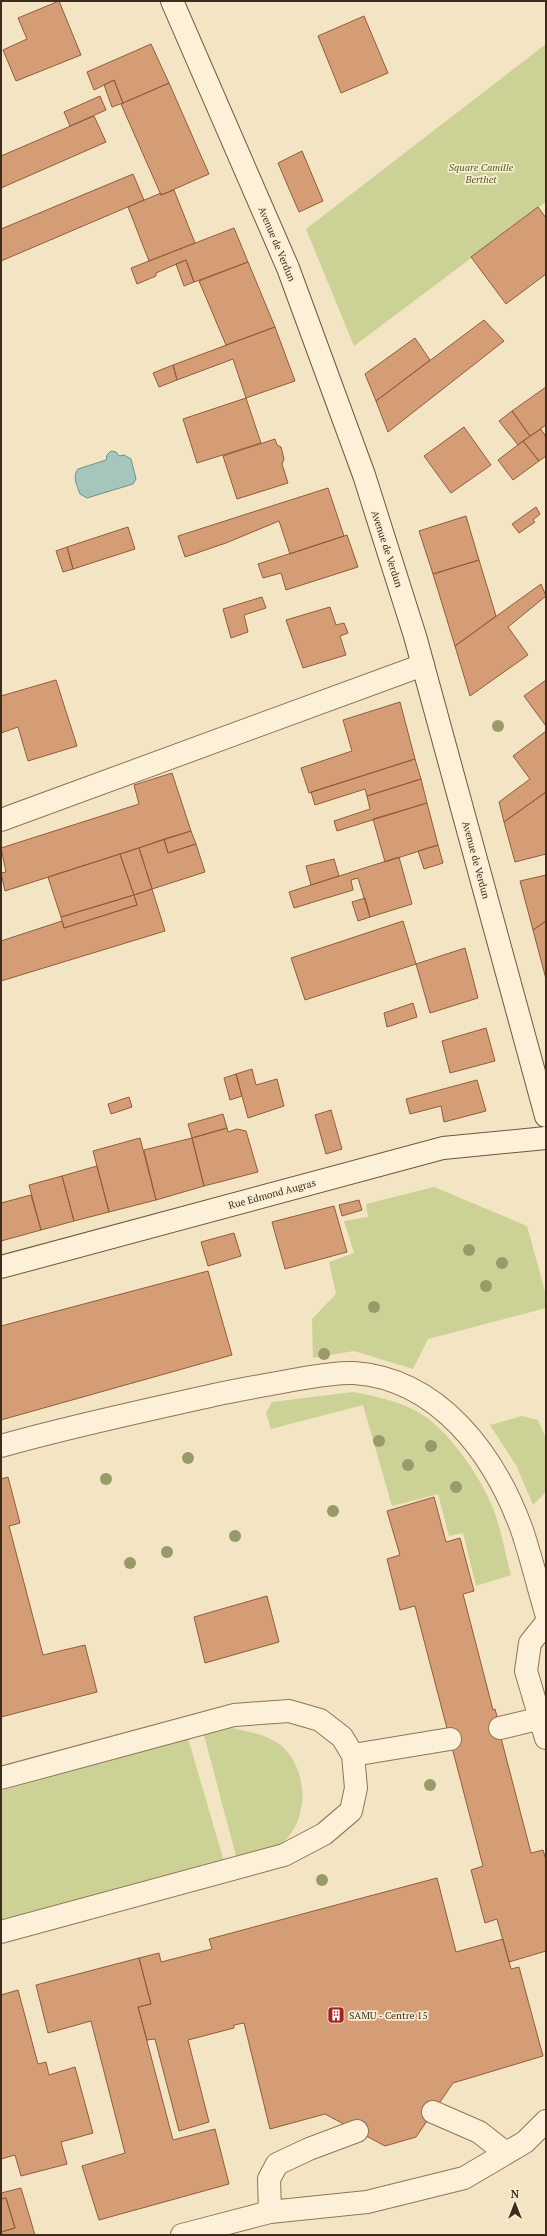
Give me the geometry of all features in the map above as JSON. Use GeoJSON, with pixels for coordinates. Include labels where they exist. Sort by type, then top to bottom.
{"type":"FeatureCollection","features":[{"type":"Feature","properties":{"kind":"main road","name":"Avenue de Verdun"},"geometry":{"type":"LineString","coordinates":[[172,1],[288,268],[364,475],[423,665],[546,1116]]}},
{"type":"Feature","properties":{"kind":"main road"},"geometry":{"type":"LineString","coordinates":[[1,820],[423,665]]}},
{"type":"Feature","properties":{"kind":"main road","name":"Rue Edmond Augras"},"geometry":{"type":"LineString","coordinates":[[1,1267],[443,1148],[546,1138]]}},
{"type":"Feature","properties":{"kind":"main road"},"geometry":{"type":"LineString","coordinates":[[1,1446],[43,1434],[245,1388],[324,1375],[353,1373],[374,1375],[400,1382],[424,1395],[458,1423],[484,1454],[504,1490],[522,1530],[546,1613]]}},
{"type":"Feature","properties":{"kind":"main road"},"geometry":{"type":"LineString","coordinates":[[500,1728],[544,1725],[526,1671],[530,1644],[546,1622]]}},
{"type":"Feature","properties":{"kind":"main road"},"geometry":{"type":"LineString","coordinates":[[1,1778],[234,1715],[289,1711],[320,1720],[342,1737],[353,1755],[356,1788],[351,1811],[324,1834],[284,1855],[1,1932]]}},
{"type":"Feature","properties":{"kind":"main road"},"geometry":{"type":"LineString","coordinates":[[353,1755],[450,1739]]}},
{"type":"Feature","properties":{"kind":"main road"},"geometry":{"type":"LineString","coordinates":[[433,2112],[479,2132],[506,2153]]}},
{"type":"Feature","properties":{"kind":"main road"},"geometry":{"type":"LineString","coordinates":[[182,2235],[270,2212],[367,2202],[464,2178],[525,2142],[546,2121]]}},
{"type":"Feature","properties":{"kind":"main road"},"geometry":{"type":"LineString","coordinates":[[270,2212],[269,2179],[277,2164],[309,2149],[357,2131]]}},
{"type":"Feature","properties":{"kind":"green space","name":"Square Camille Berthet"},"geometry":{"type":"Polygon","coordinates":[[[546,44],[546,202],[354,346],[306,229],[546,44]]]}},
{"type":"Feature","properties":{"kind":"green space"},"geometry":{"type":"Polygon","coordinates":[[[434,1187],[527,1226],[546,1295],[546,1308],[428,1339],[413,1369],[354,1351],[313,1358],[312,1319],[336,1294],[329,1262],[354,1253],[344,1221],[368,1217],[366,1204],[434,1187]]]}},
{"type":"Feature","properties":{"kind":"green space"},"geometry":{"type":"Polygon","coordinates":[[[353,1392],[392,1401],[414,1410],[437,1426],[449,1439],[480,1481],[493,1508],[511,1575],[476,1586],[463,1533],[449,1536],[438,1494],[392,1506],[363,1405],[271,1429],[266,1413],[272,1402],[353,1392]]]}},
{"type":"Feature","properties":{"kind":"green space"},"geometry":{"type":"Polygon","coordinates":[[[522,1416],[538,1420],[546,1438],[546,1492],[533,1505],[516,1465],[490,1425],[522,1416]]]}},
{"type":"Feature","properties":{"kind":"green space"},"geometry":{"type":"Polygon","coordinates":[[[232,1728],[267,1737],[280,1744],[294,1761],[302,1790],[302,1804],[299,1819],[292,1832],[283,1843],[270,1852],[237,1860],[204,1735],[232,1728]]]}},
{"type":"Feature","properties":{"kind":"green space"},"geometry":{"type":"Polygon","coordinates":[[[188,1738],[225,1865],[1,1929],[1,1791],[188,1738]]]}},
{"type":"Feature","properties":{"kind":"water"},"geometry":{"type":"Polygon","coordinates":[[[111,451],[116,452],[119,456],[124,455],[131,459],[136,479],[133,484],[87,498],[80,494],[75,478],[78,469],[106,460],[107,455],[111,451]]]}},
{"type":"Feature","properties":{"kind":"building"},"geometry":{"type":"Polygon","coordinates":[[[59,1],[81,55],[16,81],[3,50],[27,39],[18,18],[59,1]]]}},
{"type":"Feature","properties":{"kind":"building"},"geometry":{"type":"Polygon","coordinates":[[[364,16],[388,73],[341,93],[318,36],[364,16]]]}},
{"type":"Feature","properties":{"kind":"building"},"geometry":{"type":"Polygon","coordinates":[[[151,44],[169,83],[123,103],[114,80],[94,90],[87,72],[151,44]]]}},
{"type":"Feature","properties":{"kind":"building"},"geometry":{"type":"Polygon","coordinates":[[[114,80],[123,103],[112,107],[104,85],[114,80]]]}},
{"type":"Feature","properties":{"kind":"building"},"geometry":{"type":"Polygon","coordinates":[[[169,83],[209,174],[161,195],[121,104],[169,83]]]}},
{"type":"Feature","properties":{"kind":"building"},"geometry":{"type":"Polygon","coordinates":[[[100,96],[106,110],[70,126],[64,112],[100,96]]]}},
{"type":"Feature","properties":{"kind":"building"},"geometry":{"type":"Polygon","coordinates":[[[94,116],[106,142],[1,188],[1,156],[94,116]]]}},
{"type":"Feature","properties":{"kind":"building"},"geometry":{"type":"Polygon","coordinates":[[[302,151],[323,201],[299,212],[278,163],[302,151]]]}},
{"type":"Feature","properties":{"kind":"building"},"geometry":{"type":"Polygon","coordinates":[[[133,174],[144,200],[1,261],[1,229],[133,174]]]}},
{"type":"Feature","properties":{"kind":"building"},"geometry":{"type":"Polygon","coordinates":[[[174,190],[195,243],[149,261],[128,207],[161,193],[161,195],[174,190]]]}},
{"type":"Feature","properties":{"kind":"building"},"geometry":{"type":"Polygon","coordinates":[[[538,207],[546,218],[546,274],[506,304],[471,257],[538,207]]]}},
{"type":"Feature","properties":{"kind":"building"},"geometry":{"type":"Polygon","coordinates":[[[234,228],[248,262],[194,282],[186,260],[156,273],[156,276],[137,284],[131,268],[234,228]]]}},
{"type":"Feature","properties":{"kind":"building"},"geometry":{"type":"Polygon","coordinates":[[[186,260],[194,282],[184,286],[176,264],[186,260]]]}},
{"type":"Feature","properties":{"kind":"building"},"geometry":{"type":"Polygon","coordinates":[[[248,262],[275,327],[226,345],[199,281],[248,262]]]}},
{"type":"Feature","properties":{"kind":"building"},"geometry":{"type":"Polygon","coordinates":[[[484,320],[504,341],[388,432],[376,401],[484,320]]]}},
{"type":"Feature","properties":{"kind":"building"},"geometry":{"type":"Polygon","coordinates":[[[275,327],[295,381],[246,398],[233,359],[177,380],[173,365],[275,327]]]}},
{"type":"Feature","properties":{"kind":"building"},"geometry":{"type":"Polygon","coordinates":[[[415,338],[430,360],[376,401],[365,374],[415,338]]]}},
{"type":"Feature","properties":{"kind":"building"},"geometry":{"type":"Polygon","coordinates":[[[173,365],[177,380],[159,387],[153,373],[173,365]]]}},
{"type":"Feature","properties":{"kind":"building"},"geometry":{"type":"Polygon","coordinates":[[[546,387],[546,425],[530,436],[512,411],[546,387]]]}},
{"type":"Feature","properties":{"kind":"building"},"geometry":{"type":"Polygon","coordinates":[[[246,398],[261,443],[197,463],[183,419],[246,398]]]}},
{"type":"Feature","properties":{"kind":"building"},"geometry":{"type":"Polygon","coordinates":[[[512,411],[530,436],[518,445],[499,421],[512,411]]]}},
{"type":"Feature","properties":{"kind":"building"},"geometry":{"type":"Polygon","coordinates":[[[464,427],[491,465],[451,493],[424,456],[464,427]]]}},
{"type":"Feature","properties":{"kind":"building"},"geometry":{"type":"Polygon","coordinates":[[[541,429],[546,437],[546,456],[539,461],[523,441],[541,429]]]}},
{"type":"Feature","properties":{"kind":"building"},"geometry":{"type":"Polygon","coordinates":[[[275,439],[277,445],[281,447],[284,459],[282,464],[288,483],[237,499],[223,456],[275,439]]]}},
{"type":"Feature","properties":{"kind":"building"},"geometry":{"type":"Polygon","coordinates":[[[523,441],[539,461],[513,480],[498,460],[523,441]]]}},
{"type":"Feature","properties":{"kind":"building"},"geometry":{"type":"Polygon","coordinates":[[[328,488],[344,536],[290,554],[279,521],[226,543],[185,557],[178,536],[328,488]]]}},
{"type":"Feature","properties":{"kind":"building"},"geometry":{"type":"Polygon","coordinates":[[[536,507],[540,514],[533,520],[535,522],[519,533],[512,524],[536,507]]]}},
{"type":"Feature","properties":{"kind":"building"},"geometry":{"type":"Polygon","coordinates":[[[466,516],[479,560],[433,574],[419,531],[466,516]]]}},
{"type":"Feature","properties":{"kind":"building"},"geometry":{"type":"Polygon","coordinates":[[[128,527],[135,549],[73,569],[67,547],[128,527]]]}},
{"type":"Feature","properties":{"kind":"building"},"geometry":{"type":"Polygon","coordinates":[[[347,535],[358,567],[286,590],[281,573],[263,578],[258,564],[347,535]]]}},
{"type":"Feature","properties":{"kind":"building"},"geometry":{"type":"Polygon","coordinates":[[[67,547],[73,569],[63,572],[56,551],[67,547]]]}},
{"type":"Feature","properties":{"kind":"building"},"geometry":{"type":"Polygon","coordinates":[[[479,560],[496,616],[455,646],[433,574],[479,560]]]}},
{"type":"Feature","properties":{"kind":"building"},"geometry":{"type":"Polygon","coordinates":[[[541,584],[546,596],[508,627],[528,655],[470,696],[455,646],[541,584]]]}},
{"type":"Feature","properties":{"kind":"building"},"geometry":{"type":"Polygon","coordinates":[[[262,597],[266,608],[244,615],[248,632],[231,638],[223,609],[262,597]]]}},
{"type":"Feature","properties":{"kind":"building"},"geometry":{"type":"Polygon","coordinates":[[[330,607],[336,625],[344,623],[348,633],[340,636],[346,655],[303,668],[286,620],[330,607]]]}},
{"type":"Feature","properties":{"kind":"building"},"geometry":{"type":"Polygon","coordinates":[[[56,680],[77,746],[28,761],[18,727],[1,733],[1,696],[56,680]]]}},
{"type":"Feature","properties":{"kind":"building"},"geometry":{"type":"Polygon","coordinates":[[[546,680],[546,726],[524,696],[546,680]]]}},
{"type":"Feature","properties":{"kind":"building"},"geometry":{"type":"Polygon","coordinates":[[[400,702],[415,759],[309,793],[301,768],[352,751],[343,720],[400,702]]]}},
{"type":"Feature","properties":{"kind":"building"},"geometry":{"type":"Polygon","coordinates":[[[546,731],[546,792],[504,822],[499,802],[530,779],[513,756],[546,731]]]}},
{"type":"Feature","properties":{"kind":"building"},"geometry":{"type":"Polygon","coordinates":[[[415,759],[421,779],[367,796],[365,789],[315,805],[311,792],[415,759]]]}},
{"type":"Feature","properties":{"kind":"building"},"geometry":{"type":"Polygon","coordinates":[[[172,773],[191,831],[5,891],[1,873],[6,872],[1,848],[139,804],[134,785],[172,773]]]}},
{"type":"Feature","properties":{"kind":"building"},"geometry":{"type":"Polygon","coordinates":[[[421,779],[427,803],[337,831],[334,821],[370,809],[367,796],[421,779]]]}},
{"type":"Feature","properties":{"kind":"building"},"geometry":{"type":"Polygon","coordinates":[[[546,792],[546,854],[515,862],[504,822],[546,792]]]}},
{"type":"Feature","properties":{"kind":"building"},"geometry":{"type":"Polygon","coordinates":[[[427,803],[438,845],[385,862],[373,819],[427,803]]]}},
{"type":"Feature","properties":{"kind":"building"},"geometry":{"type":"Polygon","coordinates":[[[191,831],[196,844],[168,853],[164,839],[191,831]]]}},
{"type":"Feature","properties":{"kind":"building"},"geometry":{"type":"Polygon","coordinates":[[[164,839],[168,853],[196,844],[205,872],[152,889],[139,848],[164,839]]]}},
{"type":"Feature","properties":{"kind":"building"},"geometry":{"type":"Polygon","coordinates":[[[438,845],[443,863],[424,869],[418,851],[438,845]]]}},
{"type":"Feature","properties":{"kind":"building"},"geometry":{"type":"Polygon","coordinates":[[[139,848],[152,889],[134,895],[120,854],[139,848]]]}},
{"type":"Feature","properties":{"kind":"building"},"geometry":{"type":"Polygon","coordinates":[[[120,854],[134,895],[61,917],[48,877],[120,854]]]}},
{"type":"Feature","properties":{"kind":"building"},"geometry":{"type":"Polygon","coordinates":[[[399,857],[412,904],[370,917],[358,878],[351,880],[353,890],[294,908],[289,892],[399,857]]]}},
{"type":"Feature","properties":{"kind":"building"},"geometry":{"type":"Polygon","coordinates":[[[334,859],[339,876],[311,885],[306,866],[334,859]]]}},
{"type":"Feature","properties":{"kind":"building"},"geometry":{"type":"Polygon","coordinates":[[[546,875],[546,921],[533,930],[520,881],[546,875]]]}},
{"type":"Feature","properties":{"kind":"building"},"geometry":{"type":"Polygon","coordinates":[[[152,889],[165,931],[1,981],[1,941],[62,921],[64,928],[137,905],[134,895],[152,889]]]}},
{"type":"Feature","properties":{"kind":"building"},"geometry":{"type":"Polygon","coordinates":[[[134,895],[137,905],[64,928],[61,917],[134,895]]]}},
{"type":"Feature","properties":{"kind":"building"},"geometry":{"type":"Polygon","coordinates":[[[365,898],[370,917],[358,921],[352,902],[365,898]]]}},
{"type":"Feature","properties":{"kind":"building"},"geometry":{"type":"Polygon","coordinates":[[[403,921],[416,964],[305,1000],[291,958],[403,921]]]}},
{"type":"Feature","properties":{"kind":"building"},"geometry":{"type":"Polygon","coordinates":[[[546,921],[546,979],[533,930],[546,921]]]}},
{"type":"Feature","properties":{"kind":"building"},"geometry":{"type":"Polygon","coordinates":[[[465,948],[478,998],[430,1013],[416,964],[465,948]]]}},
{"type":"Feature","properties":{"kind":"building"},"geometry":{"type":"Polygon","coordinates":[[[413,1003],[417,1017],[387,1027],[384,1013],[413,1003]]]}},
{"type":"Feature","properties":{"kind":"building"},"geometry":{"type":"Polygon","coordinates":[[[486,1028],[495,1061],[450,1073],[442,1041],[486,1028]]]}},
{"type":"Feature","properties":{"kind":"building"},"geometry":{"type":"Polygon","coordinates":[[[252,1069],[256,1085],[277,1079],[284,1106],[248,1118],[236,1074],[252,1069]]]}},
{"type":"Feature","properties":{"kind":"building"},"geometry":{"type":"Polygon","coordinates":[[[236,1074],[242,1096],[230,1100],[224,1078],[236,1074]]]}},
{"type":"Feature","properties":{"kind":"building"},"geometry":{"type":"Polygon","coordinates":[[[477,1080],[486,1111],[444,1122],[441,1106],[410,1114],[406,1099],[477,1080]]]}},
{"type":"Feature","properties":{"kind":"building"},"geometry":{"type":"Polygon","coordinates":[[[129,1097],[132,1107],[111,1114],[108,1104],[129,1097]]]}},
{"type":"Feature","properties":{"kind":"building"},"geometry":{"type":"Polygon","coordinates":[[[331,1110],[342,1149],[326,1154],[315,1115],[331,1110]]]}},
{"type":"Feature","properties":{"kind":"building"},"geometry":{"type":"Polygon","coordinates":[[[223,1114],[227,1128],[192,1138],[188,1124],[223,1114]]]}},
{"type":"Feature","properties":{"kind":"building"},"geometry":{"type":"Polygon","coordinates":[[[227,1128],[228,1132],[237,1129],[246,1131],[258,1172],[204,1186],[192,1138],[227,1128]]]}},
{"type":"Feature","properties":{"kind":"building"},"geometry":{"type":"Polygon","coordinates":[[[140,1138],[156,1200],[109,1212],[93,1151],[140,1138]]]}},
{"type":"Feature","properties":{"kind":"building"},"geometry":{"type":"Polygon","coordinates":[[[192,1138],[204,1186],[156,1200],[144,1150],[192,1138]]]}},
{"type":"Feature","properties":{"kind":"building"},"geometry":{"type":"Polygon","coordinates":[[[97,1166],[109,1212],[74,1221],[62,1176],[97,1166]]]}},
{"type":"Feature","properties":{"kind":"building"},"geometry":{"type":"Polygon","coordinates":[[[62,1176],[74,1221],[41,1230],[29,1185],[62,1176]]]}},
{"type":"Feature","properties":{"kind":"building"},"geometry":{"type":"Polygon","coordinates":[[[31,1195],[41,1230],[1,1241],[1,1203],[31,1195]]]}},
{"type":"Feature","properties":{"kind":"building"},"geometry":{"type":"Polygon","coordinates":[[[359,1200],[362,1210],[342,1216],[339,1205],[359,1200]]]}},
{"type":"Feature","properties":{"kind":"building"},"geometry":{"type":"Polygon","coordinates":[[[334,1206],[347,1252],[285,1269],[272,1222],[334,1206]]]}},
{"type":"Feature","properties":{"kind":"building"},"geometry":{"type":"Polygon","coordinates":[[[234,1233],[241,1256],[208,1266],[201,1242],[234,1233]]]}},
{"type":"Feature","properties":{"kind":"building"},"geometry":{"type":"Polygon","coordinates":[[[208,1271],[232,1355],[1,1420],[1,1326],[208,1271]]]}},
{"type":"Feature","properties":{"kind":"building"},"geometry":{"type":"Polygon","coordinates":[[[8,1477],[20,1523],[9,1526],[43,1655],[85,1645],[97,1692],[1,1717],[1,1479],[8,1477]]]}},
{"type":"Feature","properties":{"kind":"building"},"geometry":{"type":"Polygon","coordinates":[[[434,1497],[446,1542],[460,1538],[474,1591],[463,1594],[493,1710],[495,1709],[503,1738],[501,1738],[531,1853],[543,1850],[546,1860],[546,1951],[509,1962],[497,1919],[485,1923],[471,1870],[483,1866],[415,1606],[400,1610],[387,1559],[400,1555],[387,1511],[434,1497]]]}},
{"type":"Feature","properties":{"kind":"building"},"geometry":{"type":"Polygon","coordinates":[[[267,1596],[279,1642],[205,1663],[194,1617],[267,1596]]]}},
{"type":"Feature","properties":{"kind":"building","name":"SAMU - Centre 15"},"geometry":{"type":"Polygon","coordinates":[[[437,1878],[456,1952],[503,1939],[511,1969],[519,1967],[543,2056],[453,2083],[416,2137],[385,2146],[325,2114],[270,2129],[244,2023],[234,2025],[234,2028],[188,2040],[209,2122],[179,2131],[155,2039],[147,2040],[138,2007],[151,2004],[139,1958],[159,1953],[161,1962],[212,1949],[209,1939],[437,1878]]]}},
{"type":"Feature","properties":{"kind":"building"},"geometry":{"type":"Polygon","coordinates":[[[139,1958],[151,2004],[138,2007],[173,2140],[215,2129],[229,2184],[99,2220],[82,2166],[125,2153],[91,2021],[48,2033],[36,1985],[139,1958]]]}},
{"type":"Feature","properties":{"kind":"building"},"geometry":{"type":"Polygon","coordinates":[[[18,1990],[38,2064],[46,2062],[49,2075],[75,2067],[93,2133],[61,2142],[67,2164],[21,2176],[15,2155],[1,2159],[1,1995],[18,1990]]]}},
{"type":"Feature","properties":{"kind":"building"},"geometry":{"type":"Polygon","coordinates":[[[21,2188],[35,2235],[1,2235],[1,2232],[15,2228],[6,2198],[1,2199],[1,2193],[21,2188]]]}},
{"type":"Feature","properties":{"kind":"building"},"geometry":{"type":"Polygon","coordinates":[[[6,2198],[15,2228],[1,2232],[1,2199],[6,2198]]]}},
{"type":"Feature","properties":{"kind":"place","name":"SAMU - Centre 15"},"geometry":{"type":"Point","coordinates":[336,2015]}}]}
